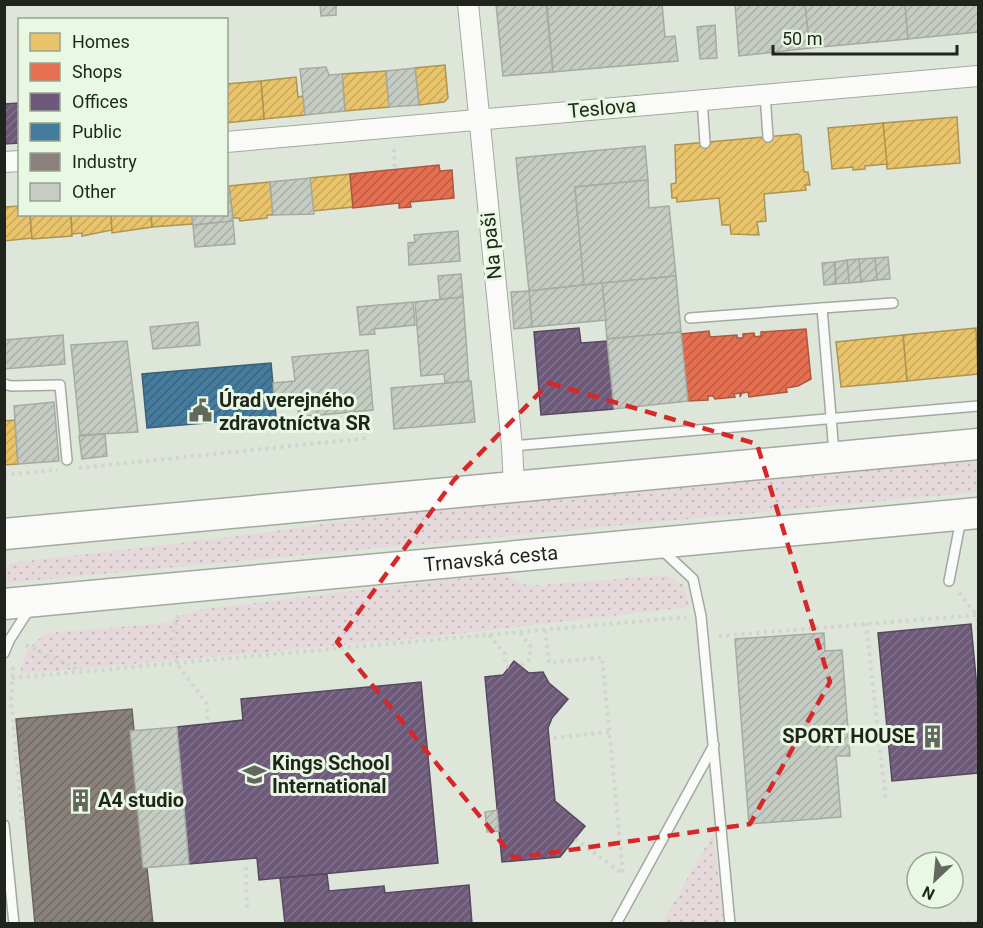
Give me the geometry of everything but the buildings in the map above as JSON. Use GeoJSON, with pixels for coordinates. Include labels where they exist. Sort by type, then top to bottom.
{"type":"FeatureCollection","features":[{"type":"Feature","properties":{"kind":"main road"},"geometry":{"type":"LineString","coordinates":[[12,537],[835,455],[978,444]]}},
{"type":"Feature","properties":{"kind":"main road","name":"Trnavská cesta"},"geometry":{"type":"LineString","coordinates":[[4,604],[970,514]]}},
{"type":"Feature","properties":{"kind":"street","name":"Na paši"},"geometry":{"type":"LineString","coordinates":[[468,4],[512,446],[514,487]]}},
{"type":"Feature","properties":{"kind":"street","name":"Teslova"},"geometry":{"type":"LineString","coordinates":[[228,142],[478,118],[978,76]]}},
{"type":"Feature","properties":{"kind":"lane"},"geometry":{"type":"LineString","coordinates":[[765,94],[768,137]]}},
{"type":"Feature","properties":{"kind":"lane"},"geometry":{"type":"LineString","coordinates":[[702,99],[705,143]]}},
{"type":"Feature","properties":{"kind":"lane"},"geometry":{"type":"LineString","coordinates":[[690,318],[893,303]]}},
{"type":"Feature","properties":{"kind":"lane"},"geometry":{"type":"LineString","coordinates":[[822,308],[835,455]]}},
{"type":"Feature","properties":{"kind":"lane"},"geometry":{"type":"LineString","coordinates":[[4,384],[11,386],[60,385],[67,460]]}},
{"type":"Feature","properties":{"kind":"lane"},"geometry":{"type":"LineString","coordinates":[[512,446],[978,406]]}},
{"type":"Feature","properties":{"kind":"lane"},"geometry":{"type":"LineString","coordinates":[[949,581],[970,514]]}},
{"type":"Feature","properties":{"kind":"lane"},"geometry":{"type":"LineString","coordinates":[[656,544],[693,579],[701,616],[730,924]]}},
{"type":"Feature","properties":{"kind":"lane"},"geometry":{"type":"LineString","coordinates":[[4,653],[22,618],[36,601]]}},
{"type":"Feature","properties":{"kind":"lane"},"geometry":{"type":"LineString","coordinates":[[616,924],[714,745]]}},
{"type":"Feature","properties":{"kind":"lane"},"geometry":{"type":"LineString","coordinates":[[4,825],[14,924]]}},
{"type":"Feature","properties":{"kind":"path"},"geometry":{"type":"LineString","coordinates":[[393,148],[395,170]]}},
{"type":"Feature","properties":{"kind":"path"},"geometry":{"type":"LineString","coordinates":[[4,475],[368,438]]}},
{"type":"Feature","properties":{"kind":"path"},"geometry":{"type":"LineString","coordinates":[[949,581],[977,614],[978,634]]}},
{"type":"Feature","properties":{"kind":"path"},"geometry":{"type":"LineString","coordinates":[[716,637],[977,614]]}},
{"type":"Feature","properties":{"kind":"path"},"geometry":{"type":"LineString","coordinates":[[167,616],[178,615],[172,635],[176,663],[206,702],[208,724]]}},
{"type":"Feature","properties":{"kind":"path"},"geometry":{"type":"LineString","coordinates":[[24,830],[11,701],[12,678],[701,616]]}},
{"type":"Feature","properties":{"kind":"path"},"geometry":{"type":"LineString","coordinates":[[866,623],[886,802]]}},
{"type":"Feature","properties":{"kind":"path"},"geometry":{"type":"LineString","coordinates":[[545,630],[549,663],[602,657],[624,874],[631,896]]}},
{"type":"Feature","properties":{"kind":"path"},"geometry":{"type":"LineString","coordinates":[[519,632],[531,647],[529,660],[521,666]]}},
{"type":"Feature","properties":{"kind":"path"},"geometry":{"type":"LineString","coordinates":[[489,635],[505,654],[505,665],[509,667]]}},
{"type":"Feature","properties":{"kind":"path"},"geometry":{"type":"LineString","coordinates":[[31,637],[24,644],[82,672]]}},
{"type":"Feature","properties":{"kind":"path"},"geometry":{"type":"LineString","coordinates":[[554,738],[609,732]]}},
{"type":"Feature","properties":{"kind":"path"},"geometry":{"type":"LineString","coordinates":[[575,839],[624,874]]}},
{"type":"Feature","properties":{"kind":"path"},"geometry":{"type":"LineString","coordinates":[[246,867],[248,912]]}},
{"type":"Feature","properties":{"kind":"path"},"geometry":{"type":"LineString","coordinates":[[952,924],[978,922]]}},
{"type":"Feature","properties":{"kind":"highlighted area"},"geometry":{"type":"Polygon","coordinates":[[[549,383],[757,444],[830,682],[750,824],[514,858],[337,642],[454,480],[549,383]]]}},
{"type":"Feature","properties":{"kind":"shaded area"},"geometry":{"type":"Polygon","coordinates":[[[978,456],[978,492],[5,583],[5,570],[11,563],[255,534],[453,505],[978,456]]]}},
{"type":"Feature","properties":{"kind":"shaded area"},"geometry":{"type":"Polygon","coordinates":[[[502,573],[528,586],[666,575],[683,585],[690,607],[419,638],[20,674],[29,650],[48,633],[165,623],[197,610],[502,573]]]}},
{"type":"Feature","properties":{"kind":"shaded area"},"geometry":{"type":"Polygon","coordinates":[[[713,834],[724,923],[662,923],[713,834]]]}},
{"type":"Feature","properties":{"kind":"place","name":"Úrad verejného zdravotníctva SR"},"geometry":{"type":"Point","coordinates":[201,411]}},
{"type":"Feature","properties":{"kind":"place","name":"SPORT HOUSE"},"geometry":{"type":"Point","coordinates":[933,736]}},
{"type":"Feature","properties":{"kind":"place","name":"Kings School International"},"geometry":{"type":"Point","coordinates":[254,775]}},
{"type":"Feature","properties":{"kind":"place","name":"A4 studio"},"geometry":{"type":"Point","coordinates":[80,800]}}]}
